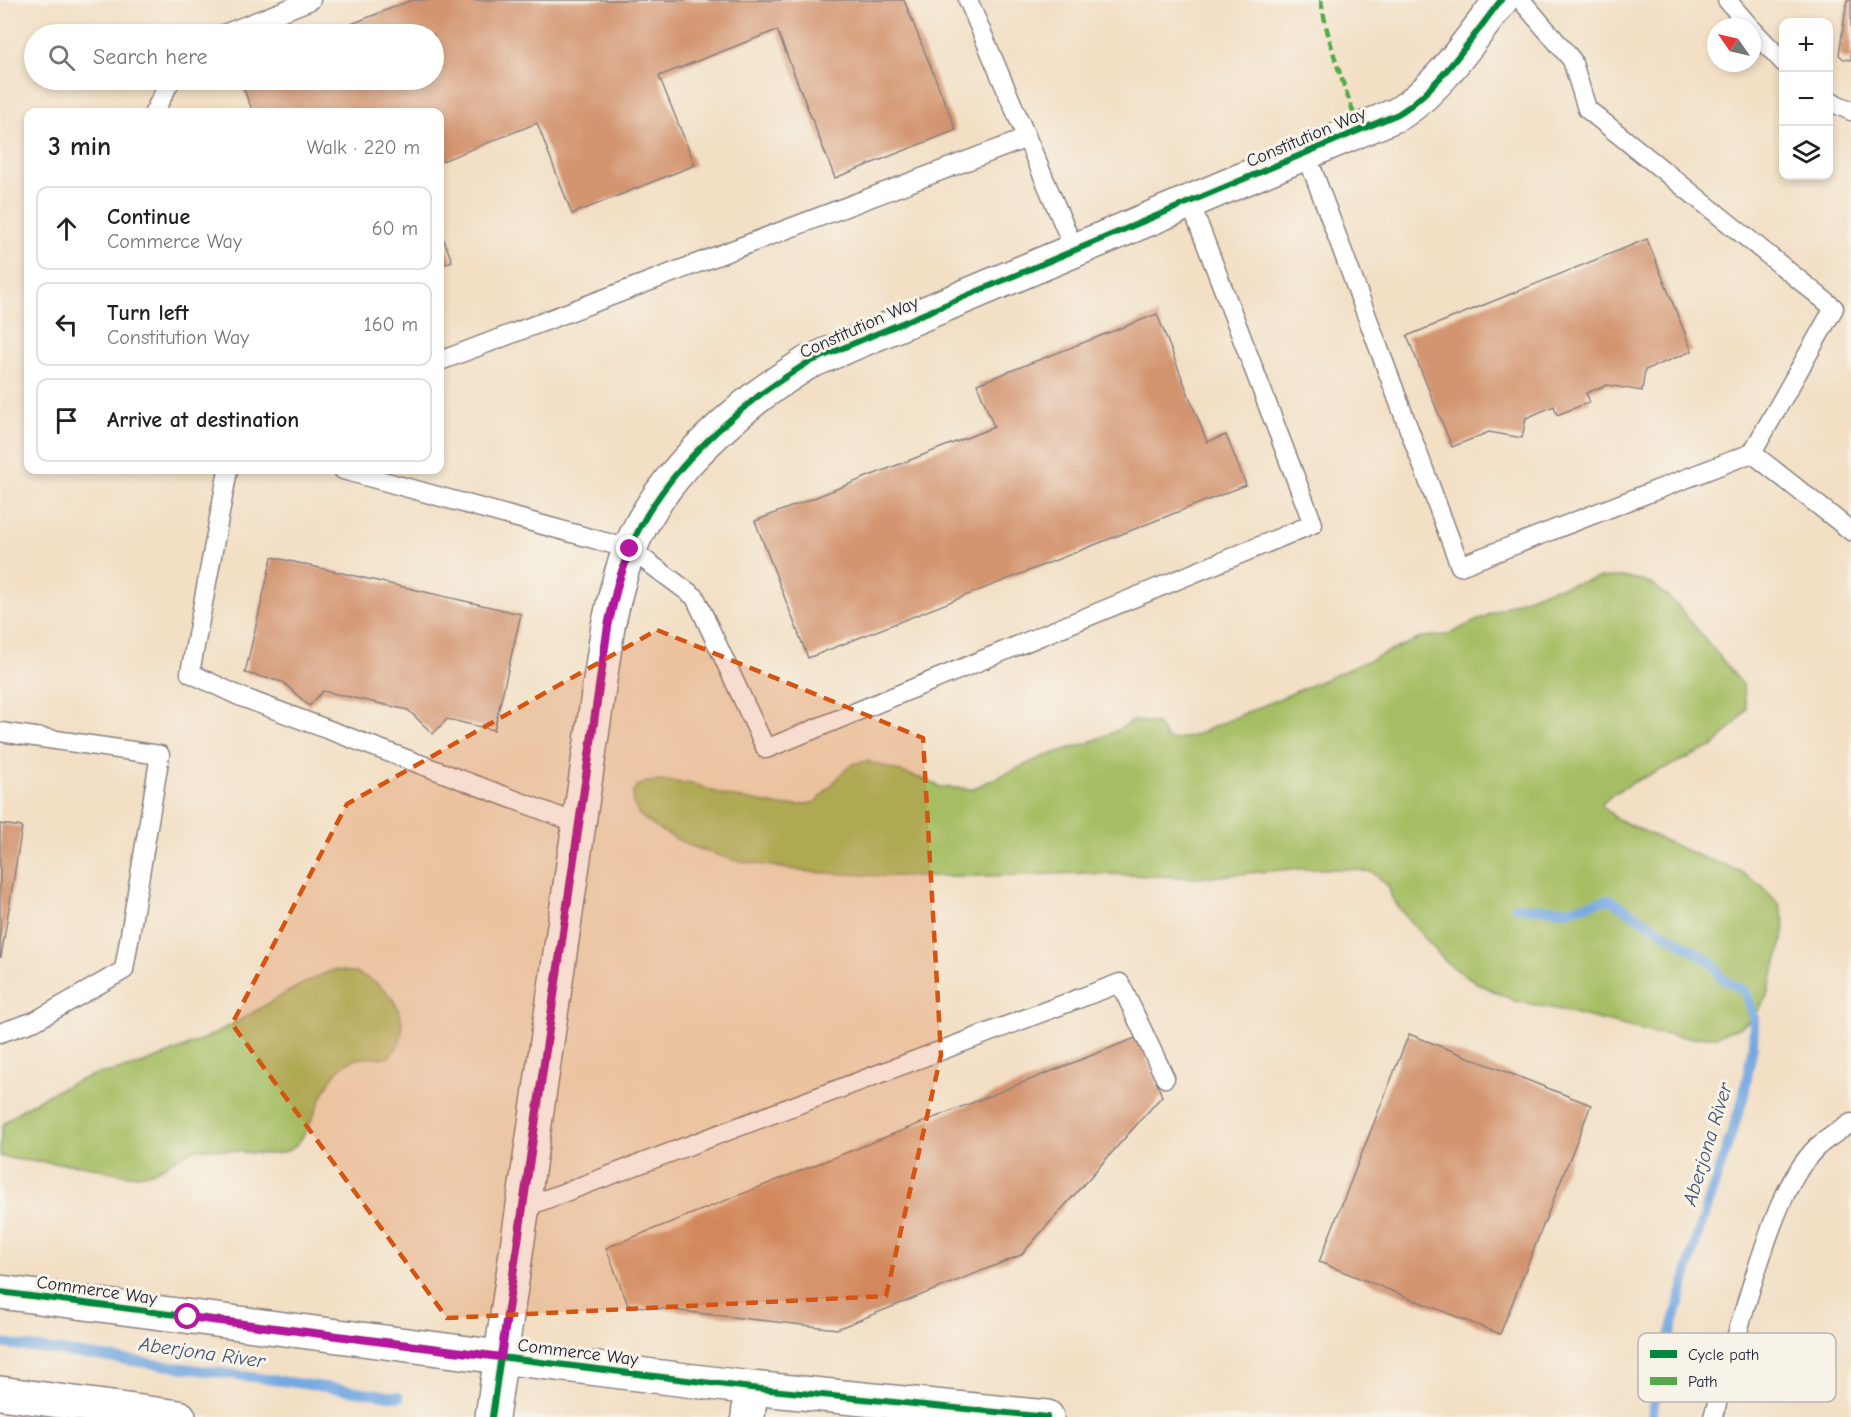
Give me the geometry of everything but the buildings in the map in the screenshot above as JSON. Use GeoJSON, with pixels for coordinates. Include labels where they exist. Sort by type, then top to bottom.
{"type":"FeatureCollection","features":[{"type":"Feature","properties":{"kind":"street","name":"Constitution Way"},"geometry":{"type":"LineString","coordinates":[[492,1417],[608,626],[618,583],[630,549],[654,503],[672,477],[710,438],[758,396],[807,363],[1398,114],[1418,100],[1436,82],[1501,0]]}},
{"type":"Feature","properties":{"kind":"street","name":"Commerce Way"},"geometry":{"type":"LineString","coordinates":[[0,1292],[501,1357],[749,1402],[1047,1417]]}},
{"type":"Feature","properties":{"kind":"street"},"geometry":{"type":"LineString","coordinates":[[0,1393],[179,1417]]}},
{"type":"Feature","properties":{"kind":"lane"},"geometry":{"type":"LineString","coordinates":[[250,24],[311,0]]}},
{"type":"Feature","properties":{"kind":"lane"},"geometry":{"type":"LineString","coordinates":[[968,0],[1075,251]]}},
{"type":"Feature","properties":{"kind":"lane"},"geometry":{"type":"LineString","coordinates":[[1306,153],[1460,566],[1752,453],[1834,308],[1587,109],[1572,60],[1521,0]]}},
{"type":"Feature","properties":{"kind":"lane"},"geometry":{"type":"LineString","coordinates":[[1726,0],[1742,18]]}},
{"type":"Feature","properties":{"kind":"lane"},"geometry":{"type":"LineString","coordinates":[[1761,39],[1779,58]]}},
{"type":"Feature","properties":{"kind":"lane"},"geometry":{"type":"LineString","coordinates":[[156,108],[166,90]]}},
{"type":"Feature","properties":{"kind":"lane"},"geometry":{"type":"LineString","coordinates":[[1833,102],[1851,111]]}},
{"type":"Feature","properties":{"kind":"lane"},"geometry":{"type":"LineString","coordinates":[[444,359],[1027,138]]}},
{"type":"Feature","properties":{"kind":"lane"},"geometry":{"type":"LineString","coordinates":[[358,474],[630,549],[695,597],[766,748],[1313,524],[1190,202]]}},
{"type":"Feature","properties":{"kind":"lane"},"geometry":{"type":"LineString","coordinates":[[1752,453],[1851,531]]}},
{"type":"Feature","properties":{"kind":"lane"},"geometry":{"type":"LineString","coordinates":[[227,474],[190,673],[239,696],[579,824]]}},
{"type":"Feature","properties":{"kind":"lane"},"geometry":{"type":"LineString","coordinates":[[0,732],[160,755],[124,970],[35,1021],[0,1033]]}},
{"type":"Feature","properties":{"kind":"lane"},"geometry":{"type":"LineString","coordinates":[[523,1208],[1120,983],[1165,1077]]}},
{"type":"Feature","properties":{"kind":"lane"},"geometry":{"type":"LineString","coordinates":[[1737,1333],[1768,1237],[1782,1203],[1805,1162],[1816,1148],[1851,1123]]}},
{"type":"Feature","properties":{"kind":"lane"},"geometry":{"type":"LineString","coordinates":[[1713,1417],[1717,1402]]}},
{"type":"Feature","properties":{"kind":"highlighted area"},"geometry":{"type":"Polygon","coordinates":[[[657,630],[923,738],[941,1055],[886,1296],[447,1318],[232,1024],[347,804],[657,630]]]}},
{"type":"Feature","properties":{"kind":"green space"},"geometry":{"type":"Polygon","coordinates":[[[1599,578],[1637,579],[1654,585],[1677,605],[1743,685],[1746,709],[1714,746],[1636,781],[1613,794],[1601,805],[1617,819],[1694,854],[1738,870],[1763,887],[1780,905],[1785,927],[1766,998],[1754,1018],[1740,1027],[1715,1036],[1694,1038],[1654,1033],[1515,1001],[1479,984],[1447,963],[1406,917],[1392,898],[1388,886],[1372,872],[1349,869],[1290,869],[1199,878],[1084,873],[883,876],[808,872],[732,860],[688,845],[658,829],[639,815],[633,803],[633,793],[637,786],[647,782],[663,781],[694,784],[724,795],[781,806],[800,805],[816,802],[844,771],[853,764],[867,761],[926,780],[940,787],[972,789],[1042,757],[1088,743],[1134,720],[1157,724],[1168,740],[1190,737],[1423,637],[1447,635],[1544,591],[1599,578]]]}},
{"type":"Feature","properties":{"kind":"green space"},"geometry":{"type":"Polygon","coordinates":[[[333,970],[358,974],[371,980],[388,993],[399,1010],[402,1020],[400,1042],[389,1057],[357,1059],[343,1066],[327,1086],[303,1137],[295,1146],[275,1154],[198,1149],[151,1172],[136,1175],[120,1174],[81,1165],[0,1156],[3,1125],[20,1111],[57,1090],[96,1075],[162,1057],[192,1044],[333,970]]]}},
{"type":"Feature","properties":{"kind":"waterway","name":"Aberjona River"},"geometry":{"type":"LineString","coordinates":[[1516,907],[1568,910],[1609,899],[1707,959],[1716,968],[1721,978],[1746,992],[1754,1018],[1753,1045],[1743,1099],[1697,1237],[1671,1333]]}},
{"type":"Feature","properties":{"kind":"waterway","name":"Aberjona River"},"geometry":{"type":"LineString","coordinates":[[0,1343],[399,1397]]}},
{"type":"Feature","properties":{"kind":"waterway","name":"Aberjona River"},"geometry":{"type":"LineString","coordinates":[[1652,1417],[1654,1402]]}},
{"type":"Feature","properties":{"kind":"marked path"},"geometry":{"type":"LineString","coordinates":[[1321,0],[1332,50],[1360,131]]}},
{"type":"Feature","properties":{"kind":"cycle path"},"geometry":{"type":"LineString","coordinates":[[492,1417],[608,626],[629,551],[652,506],[683,466],[719,430],[763,393],[807,363],[1398,114],[1413,104],[1441,77],[1501,0]]}},
{"type":"Feature","properties":{"kind":"cycle path"},"geometry":{"type":"LineString","coordinates":[[0,1292],[751,1388],[1047,1417]]}},
{"type":"Feature","properties":{"kind":"route"},"geometry":{"type":"LineString","coordinates":[[188,1317],[501,1357],[608,626],[618,583],[630,549]]}}]}
